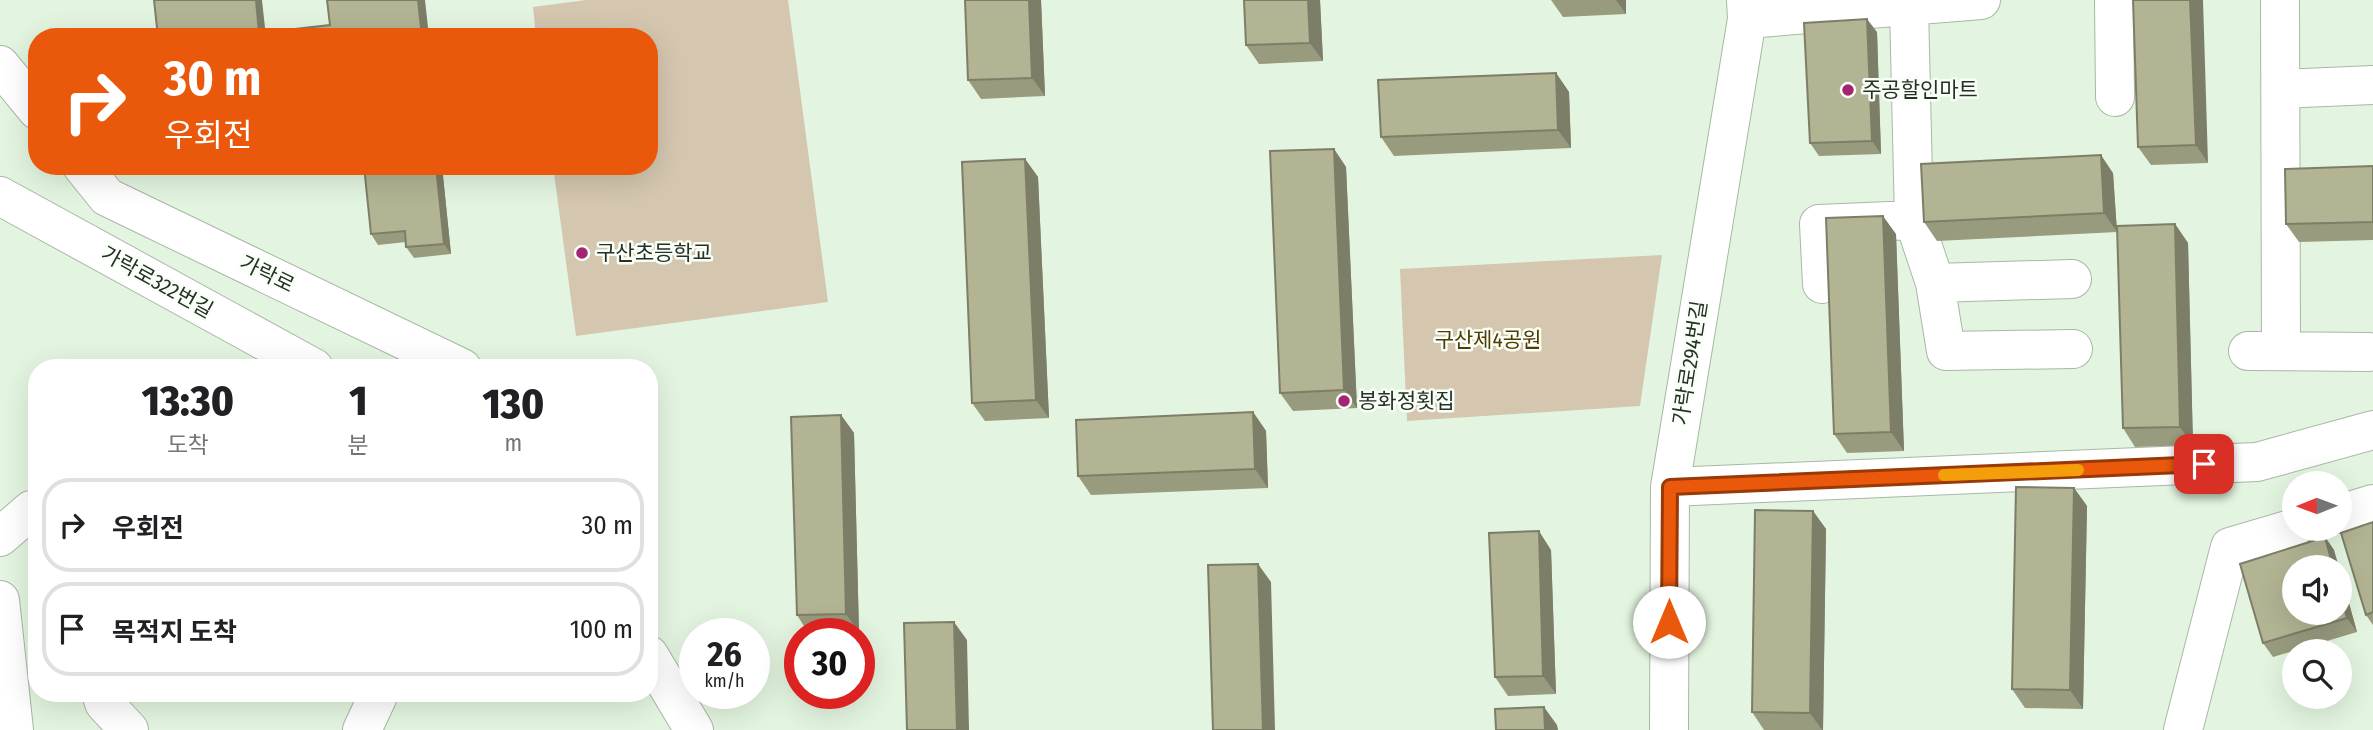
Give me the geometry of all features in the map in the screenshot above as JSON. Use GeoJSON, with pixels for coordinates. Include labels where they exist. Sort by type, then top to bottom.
{"type":"FeatureCollection","features":[{"type":"Feature","properties":{"kind":"street"},"geometry":{"type":"LineString","coordinates":[[1747,9],[1909,7],[1981,0]]}},
{"type":"Feature","properties":{"kind":"street"},"geometry":{"type":"LineString","coordinates":[[2114,0],[2115,97]]}},
{"type":"Feature","properties":{"kind":"street"},"geometry":{"type":"LineString","coordinates":[[2280,0],[2281,89],[2265,351],[2369,352]]}},
{"type":"Feature","properties":{"kind":"street"},"geometry":{"type":"LineString","coordinates":[[1909,7],[1914,220],[1936,283],[1946,351],[2073,349]]}},
{"type":"Feature","properties":{"kind":"street","name":"가락로294번길"},"geometry":{"type":"LineString","coordinates":[[1669,730],[1670,487],[1747,9]]}},
{"type":"Feature","properties":{"kind":"street"},"geometry":{"type":"LineString","coordinates":[[0,65],[28,99]]}},
{"type":"Feature","properties":{"kind":"street"},"geometry":{"type":"LineString","coordinates":[[2281,89],[2373,85]]}},
{"type":"Feature","properties":{"kind":"street","name":"가락로"},"geometry":{"type":"LineString","coordinates":[[89,175],[107,197],[443,359]]}},
{"type":"Feature","properties":{"kind":"street","name":"가락로322번길"},"geometry":{"type":"LineString","coordinates":[[0,196],[298,359]]}},
{"type":"Feature","properties":{"kind":"street"},"geometry":{"type":"LineString","coordinates":[[1822,284],[1819,224],[1914,220]]}},
{"type":"Feature","properties":{"kind":"street"},"geometry":{"type":"LineString","coordinates":[[1936,283],[2072,279]]}},
{"type":"Feature","properties":{"kind":"street"},"geometry":{"type":"LineString","coordinates":[[1670,487],[2257,462],[2373,430]]}},
{"type":"Feature","properties":{"kind":"street"},"geometry":{"type":"LineString","coordinates":[[2352,510],[2373,504]]}},
{"type":"Feature","properties":{"kind":"street"},"geometry":{"type":"LineString","coordinates":[[0,537],[28,513]]}},
{"type":"Feature","properties":{"kind":"street"},"geometry":{"type":"LineString","coordinates":[[2183,730],[2230,547],[2282,532]]}},
{"type":"Feature","properties":{"kind":"street"},"geometry":{"type":"LineString","coordinates":[[0,600],[4,683],[14,730]]}},
{"type":"Feature","properties":{"kind":"street"},"geometry":{"type":"LineString","coordinates":[[658,670],[694,730]]}},
{"type":"Feature","properties":{"kind":"street"},"geometry":{"type":"LineString","coordinates":[[104,702],[130,730]]}},
{"type":"Feature","properties":{"kind":"street"},"geometry":{"type":"LineString","coordinates":[[362,730],[370,719],[376,702]]}},
{"type":"Feature","properties":{"kind":"green space"},"geometry":{"type":"Polygon","coordinates":[[[586,0],[788,0],[828,302],[576,336],[554,175],[658,175],[658,28],[535,28],[533,7],[586,0]]]}},
{"type":"Feature","properties":{"kind":"green space","name":"구산제4공원"},"geometry":{"type":"Polygon","coordinates":[[[1662,255],[1640,406],[1407,421],[1400,269],[1662,255]]]}},
{"type":"Feature","properties":{"kind":"building"},"geometry":{"type":"Polygon","coordinates":[[[154,0],[256,0],[259,28],[157,28],[154,0]]]}},
{"type":"Feature","properties":{"kind":"building"},"geometry":{"type":"Polygon","coordinates":[[[327,0],[418,0],[421,28],[303,28],[330,25],[327,0]]]}},
{"type":"Feature","properties":{"kind":"building"},"geometry":{"type":"Polygon","coordinates":[[[965,0],[1029,0],[1032,78],[968,80],[965,0]]]}},
{"type":"Feature","properties":{"kind":"building"},"geometry":{"type":"Polygon","coordinates":[[[1244,0],[1308,0],[1310,43],[1246,45],[1244,0]]]}},
{"type":"Feature","properties":{"kind":"building"},"geometry":{"type":"Polygon","coordinates":[[[2133,0],[2190,0],[2196,145],[2138,147],[2133,0]]]}},
{"type":"Feature","properties":{"kind":"building"},"geometry":{"type":"Polygon","coordinates":[[[1867,19],[1872,141],[1810,143],[1804,23],[1867,19]]]}},
{"type":"Feature","properties":{"kind":"building"},"geometry":{"type":"Polygon","coordinates":[[[1556,73],[1558,130],[1381,137],[1378,80],[1556,73]]]}},
{"type":"Feature","properties":{"kind":"building"},"geometry":{"type":"Polygon","coordinates":[[[1334,149],[1344,390],[1280,393],[1270,151],[1334,149]]]}},
{"type":"Feature","properties":{"kind":"building"},"geometry":{"type":"Polygon","coordinates":[[[2101,155],[2104,213],[1924,222],[1921,164],[2101,155]]]}},
{"type":"Feature","properties":{"kind":"building"},"geometry":{"type":"Polygon","coordinates":[[[1025,159],[1036,400],[972,403],[962,162],[1025,159]]]}},
{"type":"Feature","properties":{"kind":"building"},"geometry":{"type":"Polygon","coordinates":[[[2373,166],[2373,222],[2286,224],[2285,169],[2373,166]]]}},
{"type":"Feature","properties":{"kind":"building"},"geometry":{"type":"Polygon","coordinates":[[[365,175],[437,175],[444,244],[406,247],[405,231],[371,234],[365,175]]]}},
{"type":"Feature","properties":{"kind":"building"},"geometry":{"type":"Polygon","coordinates":[[[1883,216],[1891,432],[1834,434],[1826,218],[1883,216]]]}},
{"type":"Feature","properties":{"kind":"building"},"geometry":{"type":"Polygon","coordinates":[[[2175,224],[2180,427],[2123,428],[2117,226],[2175,224]]]}},
{"type":"Feature","properties":{"kind":"building"},"geometry":{"type":"Polygon","coordinates":[[[1253,412],[1255,469],[1078,476],[1076,420],[1253,412]]]}},
{"type":"Feature","properties":{"kind":"building"},"geometry":{"type":"Polygon","coordinates":[[[841,415],[846,614],[797,615],[791,417],[841,415]]]}},
{"type":"Feature","properties":{"kind":"building"},"geometry":{"type":"Polygon","coordinates":[[[2016,487],[2074,488],[2070,690],[2012,689],[2016,487]]]}},
{"type":"Feature","properties":{"kind":"building"},"geometry":{"type":"Polygon","coordinates":[[[1755,510],[1813,511],[1810,713],[1752,712],[1755,510]]]}},
{"type":"Feature","properties":{"kind":"building"},"geometry":{"type":"Polygon","coordinates":[[[2373,522],[2373,612],[2366,615],[2352,569],[2352,555],[2348,555],[2343,541],[2352,541],[2352,529],[2373,522]]]}},
{"type":"Feature","properties":{"kind":"building"},"geometry":{"type":"Polygon","coordinates":[[[1539,531],[1543,676],[1495,677],[1489,533],[1539,531]]]}},
{"type":"Feature","properties":{"kind":"building"},"geometry":{"type":"Polygon","coordinates":[[[2312,541],[2326,541],[2330,555],[2282,555],[2282,625],[2323,625],[2263,643],[2240,564],[2312,541]]]}},
{"type":"Feature","properties":{"kind":"building"},"geometry":{"type":"Polygon","coordinates":[[[1258,564],[1263,730],[1213,730],[1208,565],[1258,564]]]}},
{"type":"Feature","properties":{"kind":"building"},"geometry":{"type":"Polygon","coordinates":[[[954,622],[957,730],[907,730],[904,623],[954,622]]]}},
{"type":"Feature","properties":{"kind":"building"},"geometry":{"type":"Polygon","coordinates":[[[1544,707],[1545,730],[1496,730],[1495,709],[1544,707]]]}},
{"type":"Feature","properties":{"kind":"slow traffic"},"geometry":{"type":"LineString","coordinates":[[1944,475],[2078,470]]}},
{"type":"Feature","properties":{"kind":"place","name":"주공할인마트"},"geometry":{"type":"Point","coordinates":[1848,90]}},
{"type":"Feature","properties":{"kind":"place","name":"구산초등학교"},"geometry":{"type":"Point","coordinates":[582,253]}},
{"type":"Feature","properties":{"kind":"place","name":"봉화정횟집"},"geometry":{"type":"Point","coordinates":[1344,401]}},
{"type":"Feature","properties":{"kind":"route"},"geometry":{"type":"LineString","coordinates":[[1669,622],[1670,487],[2204,464]]}}]}
